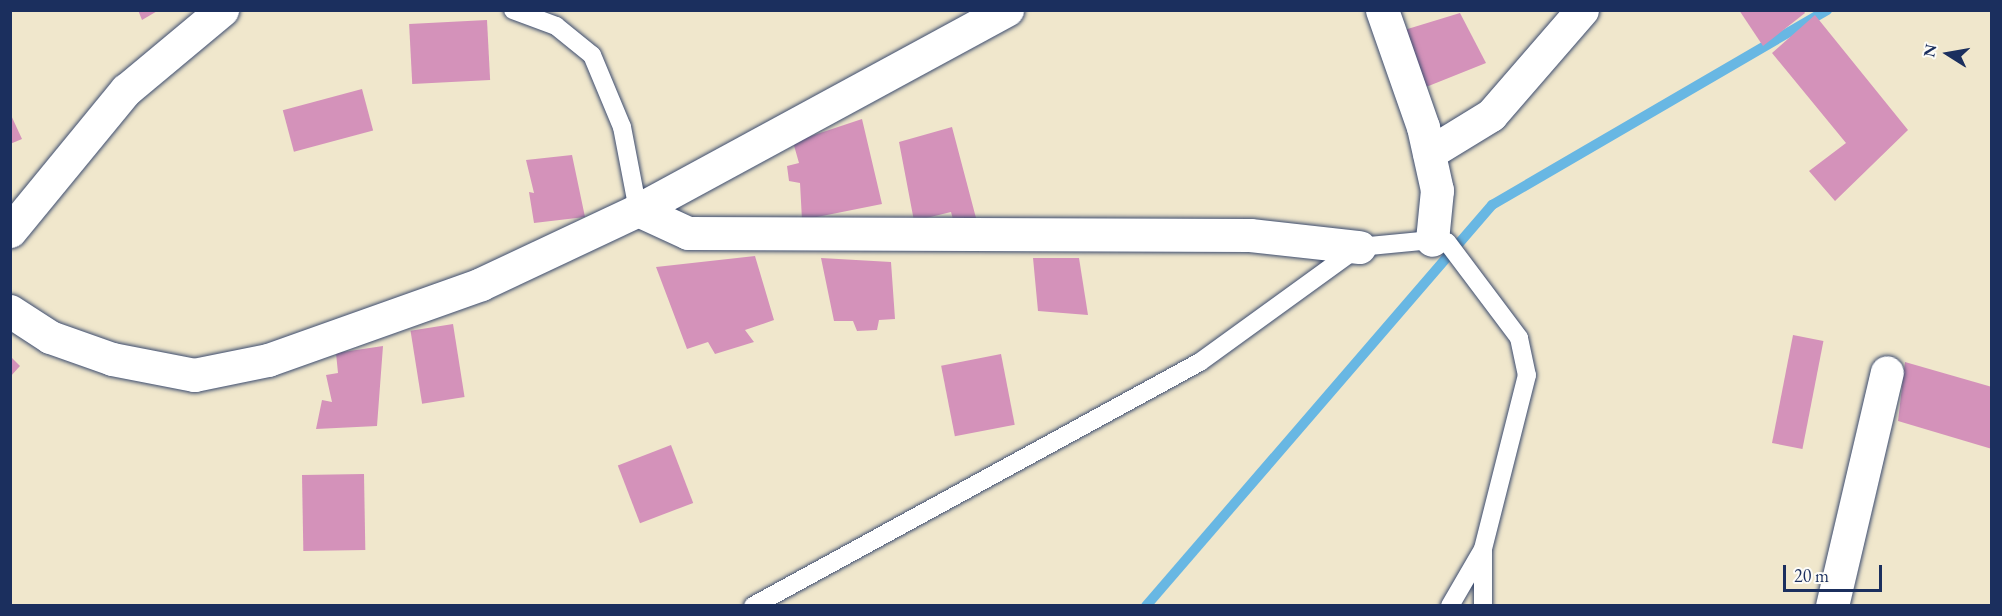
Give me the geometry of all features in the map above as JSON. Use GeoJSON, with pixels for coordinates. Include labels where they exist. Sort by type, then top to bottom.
{"type":"FeatureCollection","features":[{"type":"Feature","properties":{"kind":"street"},"geometry":{"type":"LineString","coordinates":[[10,231],[126,90],[222,10]]}},
{"type":"Feature","properties":{"kind":"street"},"geometry":{"type":"LineString","coordinates":[[10,311],[50,337],[112,359],[194,375],[268,360],[481,284],[638,210],[1007,10]]}},
{"type":"Feature","properties":{"kind":"street"},"geometry":{"type":"LineString","coordinates":[[1382,10],[1429,153],[1437,190],[1432,240]]}},
{"type":"Feature","properties":{"kind":"street"},"geometry":{"type":"LineString","coordinates":[[1429,153],[1491,115],[1582,10]]}},
{"type":"Feature","properties":{"kind":"street"},"geometry":{"type":"LineString","coordinates":[[638,210],[688,233],[1250,235],[1359,247]]}},
{"type":"Feature","properties":{"kind":"street"},"geometry":{"type":"LineString","coordinates":[[1832,606],[1887,372]]}},
{"type":"Feature","properties":{"kind":"lane"},"geometry":{"type":"LineString","coordinates":[[513,10],[556,26],[592,55],[622,127],[638,210]]}},
{"type":"Feature","properties":{"kind":"lane"},"geometry":{"type":"LineString","coordinates":[[753,606],[1200,362],[1359,247],[1432,240],[1447,242],[1519,338],[1527,375],[1483,549],[1483,606]]}},
{"type":"Feature","properties":{"kind":"lane"},"geometry":{"type":"LineString","coordinates":[[1450,606],[1483,549]]}},
{"type":"Feature","properties":{"kind":"building"},"geometry":{"type":"Polygon","coordinates":[[[138,10],[159,10],[142,20],[138,10]]]}},
{"type":"Feature","properties":{"kind":"building"},"geometry":{"type":"Polygon","coordinates":[[[1739,10],[1803,10],[1805,13],[1763,46],[1739,10]]]}},
{"type":"Feature","properties":{"kind":"building"},"geometry":{"type":"Polygon","coordinates":[[[1460,13],[1486,63],[1426,87],[1401,31],[1460,13]]]}},
{"type":"Feature","properties":{"kind":"building"},"geometry":{"type":"Polygon","coordinates":[[[1815,15],[1908,130],[1835,201],[1809,171],[1846,143],[1772,53],[1815,15]]]}},
{"type":"Feature","properties":{"kind":"building"},"geometry":{"type":"Polygon","coordinates":[[[487,20],[490,80],[412,84],[409,24],[487,20]]]}},
{"type":"Feature","properties":{"kind":"building"},"geometry":{"type":"Polygon","coordinates":[[[362,89],[373,131],[294,152],[283,110],[362,89]]]}},
{"type":"Feature","properties":{"kind":"building"},"geometry":{"type":"Polygon","coordinates":[[[10,113],[22,139],[10,144],[10,113]]]}},
{"type":"Feature","properties":{"kind":"building"},"geometry":{"type":"Polygon","coordinates":[[[862,119],[882,204],[802,220],[800,183],[789,181],[787,166],[799,163],[793,142],[862,119]]]}},
{"type":"Feature","properties":{"kind":"building"},"geometry":{"type":"Polygon","coordinates":[[[952,127],[976,218],[954,223],[951,212],[914,221],[899,142],[952,127]]]}},
{"type":"Feature","properties":{"kind":"building"},"geometry":{"type":"Polygon","coordinates":[[[572,155],[585,217],[534,223],[529,192],[534,193],[526,160],[572,155]]]}},
{"type":"Feature","properties":{"kind":"building"},"geometry":{"type":"Polygon","coordinates":[[[755,256],[774,320],[745,330],[754,342],[715,354],[708,342],[687,349],[656,267],[755,256]]]}},
{"type":"Feature","properties":{"kind":"building"},"geometry":{"type":"Polygon","coordinates":[[[821,258],[891,262],[895,319],[879,320],[877,330],[857,331],[853,321],[834,321],[821,258]]]}},
{"type":"Feature","properties":{"kind":"building"},"geometry":{"type":"Polygon","coordinates":[[[1033,258],[1079,258],[1088,315],[1038,311],[1033,258]]]}},
{"type":"Feature","properties":{"kind":"building"},"geometry":{"type":"Polygon","coordinates":[[[453,324],[465,397],[422,404],[411,331],[453,324]]]}},
{"type":"Feature","properties":{"kind":"building"},"geometry":{"type":"Polygon","coordinates":[[[1793,335],[1823,341],[1802,449],[1772,443],[1793,335]]]}},
{"type":"Feature","properties":{"kind":"building"},"geometry":{"type":"Polygon","coordinates":[[[383,346],[377,426],[316,429],[322,400],[332,402],[326,375],[338,373],[336,353],[383,346]]]}},
{"type":"Feature","properties":{"kind":"building"},"geometry":{"type":"Polygon","coordinates":[[[1001,354],[1015,425],[955,436],[941,366],[1001,354]]]}},
{"type":"Feature","properties":{"kind":"building"},"geometry":{"type":"Polygon","coordinates":[[[10,356],[20,366],[10,377],[10,356]]]}},
{"type":"Feature","properties":{"kind":"building"},"geometry":{"type":"Polygon","coordinates":[[[1905,362],[1992,387],[1992,449],[1898,421],[1905,362]]]}},
{"type":"Feature","properties":{"kind":"building"},"geometry":{"type":"Polygon","coordinates":[[[671,445],[693,503],[640,523],[618,465],[671,445]]]}},
{"type":"Feature","properties":{"kind":"building"},"geometry":{"type":"Polygon","coordinates":[[[364,474],[365,550],[303,551],[302,475],[364,474]]]}},
{"type":"Feature","properties":{"kind":"waterway"},"geometry":{"type":"LineString","coordinates":[[1146,606],[1492,205],[1827,10]]}}]}
